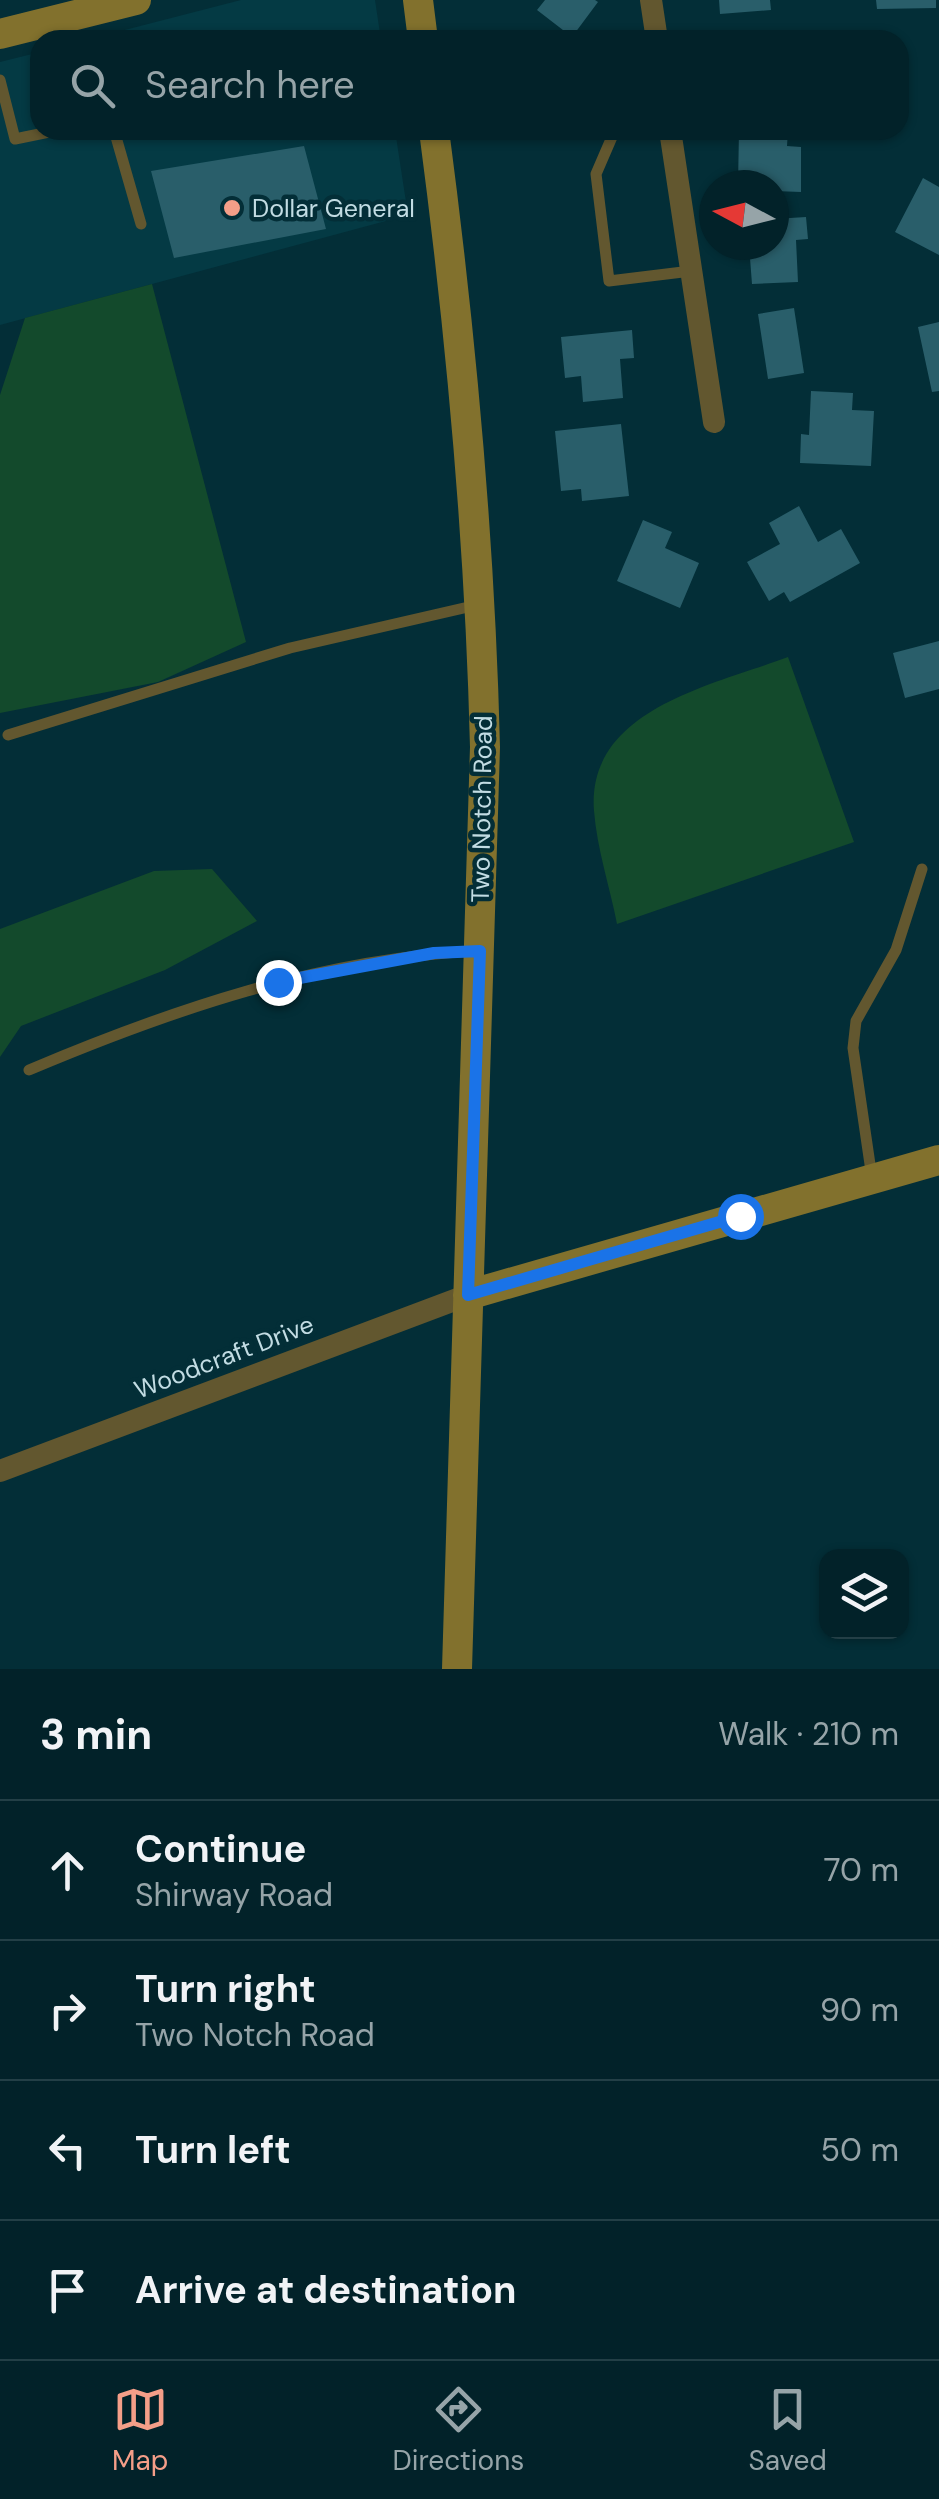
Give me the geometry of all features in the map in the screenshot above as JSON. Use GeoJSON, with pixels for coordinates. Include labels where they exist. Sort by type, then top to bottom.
{"type":"FeatureCollection","features":[{"type":"Feature","properties":{"kind":"street"},"geometry":{"type":"LineString","coordinates":[[0,34],[136,0]]}},
{"type":"Feature","properties":{"kind":"street"},"geometry":{"type":"LineString","coordinates":[[418,0],[422,30]]}},
{"type":"Feature","properties":{"kind":"street"},"geometry":{"type":"LineString","coordinates":[[651,0],[656,30]]}},
{"type":"Feature","properties":{"kind":"street","name":"Two Notch Road"},"geometry":{"type":"LineString","coordinates":[[435,140],[482,604],[486,747],[457,1669]]}},
{"type":"Feature","properties":{"kind":"street"},"geometry":{"type":"LineString","coordinates":[[671,140],[714,422]]}},
{"type":"Feature","properties":{"kind":"street"},"geometry":{"type":"LineString","coordinates":[[468,1295],[939,1160]]}},
{"type":"Feature","properties":{"kind":"street","name":"Woodcraft Drive"},"geometry":{"type":"LineString","coordinates":[[0,1471],[468,1295]]}},
{"type":"Feature","properties":{"kind":"lane"},"geometry":{"type":"LineString","coordinates":[[0,80],[14,139],[30,136]]}},
{"type":"Feature","properties":{"kind":"lane"},"geometry":{"type":"LineString","coordinates":[[117,140],[141,224]]}},
{"type":"Feature","properties":{"kind":"lane"},"geometry":{"type":"LineString","coordinates":[[611,140],[596,174],[609,281],[691,272]]}},
{"type":"Feature","properties":{"kind":"lane"},"geometry":{"type":"LineString","coordinates":[[8,734],[290,648],[482,604]]}},
{"type":"Feature","properties":{"kind":"lane"},"geometry":{"type":"LineString","coordinates":[[872,1178],[853,1048],[856,1021],[896,950],[922,868]]}},
{"type":"Feature","properties":{"kind":"lane"},"geometry":{"type":"LineString","coordinates":[[29,1070],[97,1041],[278,982],[420,956],[480,951]]}},
{"type":"Feature","properties":{"kind":"shaded area"},"geometry":{"type":"Polygon","coordinates":[[[241,0],[375,0],[380,30],[125,30],[241,0]]]}},
{"type":"Feature","properties":{"kind":"shaded area"},"geometry":{"type":"Polygon","coordinates":[[[30,54],[30,140],[397,140],[408,215],[0,325],[0,62],[30,54]]]}},
{"type":"Feature","properties":{"kind":"green space"},"geometry":{"type":"Polygon","coordinates":[[[152,284],[246,642],[158,682],[0,713],[0,395],[25,318],[152,284]]]}},
{"type":"Feature","properties":{"kind":"green space"},"geometry":{"type":"Polygon","coordinates":[[[788,657],[854,842],[617,924],[594,811],[597,776],[611,748],[632,725],[660,706],[788,657]]]}},
{"type":"Feature","properties":{"kind":"green space"},"geometry":{"type":"Polygon","coordinates":[[[212,869],[257,921],[165,970],[21,1026],[0,1057],[0,929],[154,871],[212,869]]]}},
{"type":"Feature","properties":{"kind":"building"},"geometry":{"type":"Polygon","coordinates":[[[545,0],[598,2],[577,30],[563,30],[537,10],[545,0]]]}},
{"type":"Feature","properties":{"kind":"building"},"geometry":{"type":"Polygon","coordinates":[[[719,0],[770,0],[771,10],[720,14],[719,0]]]}},
{"type":"Feature","properties":{"kind":"building"},"geometry":{"type":"Polygon","coordinates":[[[876,0],[936,0],[936,8],[877,9],[876,0]]]}},
{"type":"Feature","properties":{"kind":"building"},"geometry":{"type":"Polygon","coordinates":[[[739,140],[787,140],[787,146],[801,147],[801,192],[789,192],[789,170],[738,170],[739,140]]]}},
{"type":"Feature","properties":{"kind":"building"},"geometry":{"type":"Polygon","coordinates":[[[304,146],[326,229],[174,258],[151,171],[304,146]]]}},
{"type":"Feature","properties":{"kind":"building"},"geometry":{"type":"Polygon","coordinates":[[[923,178],[939,187],[939,255],[895,232],[923,178]]]}},
{"type":"Feature","properties":{"kind":"building"},"geometry":{"type":"Polygon","coordinates":[[[806,217],[808,239],[796,240],[798,282],[752,284],[750,260],[789,260],[789,218],[806,217]]]}},
{"type":"Feature","properties":{"kind":"building"},"geometry":{"type":"Polygon","coordinates":[[[794,308],[804,373],[768,379],[758,314],[794,308]]]}},
{"type":"Feature","properties":{"kind":"building"},"geometry":{"type":"Polygon","coordinates":[[[939,322],[939,391],[932,392],[918,327],[939,322]]]}},
{"type":"Feature","properties":{"kind":"building"},"geometry":{"type":"Polygon","coordinates":[[[632,330],[634,358],[620,359],[623,398],[583,402],[581,376],[565,378],[561,337],[632,330]]]}},
{"type":"Feature","properties":{"kind":"building"},"geometry":{"type":"Polygon","coordinates":[[[811,391],[853,393],[852,410],[874,411],[871,466],[800,463],[801,434],[809,435],[811,391]]]}},
{"type":"Feature","properties":{"kind":"building"},"geometry":{"type":"Polygon","coordinates":[[[621,424],[629,496],[582,501],[581,489],[561,491],[555,431],[621,424]]]}},
{"type":"Feature","properties":{"kind":"building"},"geometry":{"type":"Polygon","coordinates":[[[799,506],[818,542],[841,529],[860,563],[790,602],[784,592],[769,601],[747,562],[780,544],[769,523],[799,506]]]}},
{"type":"Feature","properties":{"kind":"building"},"geometry":{"type":"Polygon","coordinates":[[[643,520],[672,532],[665,548],[699,563],[680,608],[617,581],[643,520]]]}},
{"type":"Feature","properties":{"kind":"building"},"geometry":{"type":"Polygon","coordinates":[[[939,641],[939,689],[905,698],[893,653],[939,641]]]}},
{"type":"Feature","properties":{"kind":"place","name":"Dollar General"},"geometry":{"type":"Point","coordinates":[232,208]}},
{"type":"Feature","properties":{"kind":"route"},"geometry":{"type":"LineString","coordinates":[[278,982],[434,953],[480,951],[468,1295],[740,1216]]}}]}
